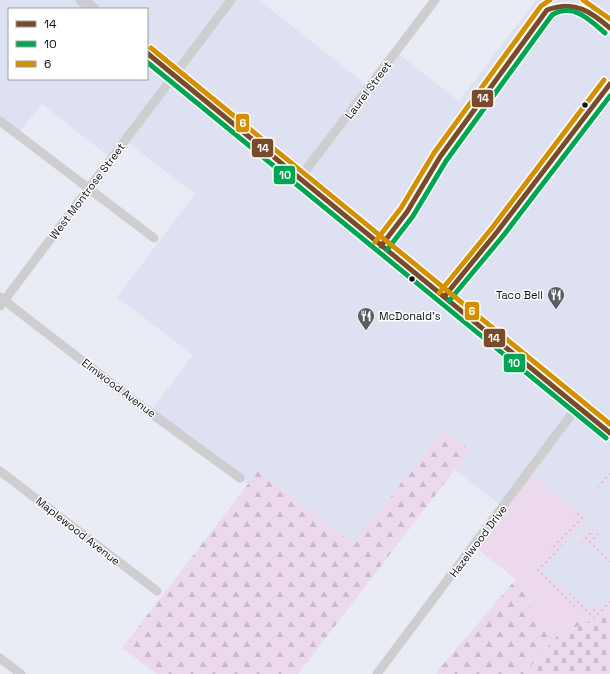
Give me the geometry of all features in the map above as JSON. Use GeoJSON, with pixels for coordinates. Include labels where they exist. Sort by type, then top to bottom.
{"type":"FeatureCollection","features":[{"type":"Feature","properties":{"kind":"main road"},"geometry":{"type":"LineString","coordinates":[[82,0],[92,8]]}},
{"type":"Feature","properties":{"kind":"main road"},"geometry":{"type":"LineString","coordinates":[[148,54],[610,433]]}},
{"type":"Feature","properties":{"kind":"street","name":"West Montrose Street"},"geometry":{"type":"LineString","coordinates":[[1,301],[89,189],[230,0]]}},
{"type":"Feature","properties":{"kind":"street","name":"Laurel Street"},"geometry":{"type":"LineString","coordinates":[[299,179],[435,0]]}},
{"type":"Feature","properties":{"kind":"street"},"geometry":{"type":"LineString","coordinates":[[0,121],[154,238]]}},
{"type":"Feature","properties":{"kind":"street","name":"Elmwood Avenue"},"geometry":{"type":"LineString","coordinates":[[1,301],[240,478]]}},
{"type":"Feature","properties":{"kind":"street","name":"Hazelwood Drive"},"geometry":{"type":"LineString","coordinates":[[377,674],[577,407]]}},
{"type":"Feature","properties":{"kind":"street","name":"Maplewood Avenue"},"geometry":{"type":"LineString","coordinates":[[0,471],[157,591]]}},
{"type":"Feature","properties":{"kind":"street"},"geometry":{"type":"LineString","coordinates":[[0,658],[21,674]]}},
{"type":"Feature","properties":{"kind":"shaded area"},"geometry":{"type":"Polygon","coordinates":[[[0,0],[259,0],[369,87],[396,52],[459,101],[536,0],[610,0],[610,606],[595,619],[577,627],[474,546],[503,507],[455,470],[470,450],[443,429],[354,545],[259,471],[248,484],[150,412],[193,355],[117,297],[195,194],[126,141],[112,159],[42,104],[18,134],[0,121],[0,0]]]}},
{"type":"Feature","properties":{"kind":"green space"},"geometry":{"type":"Polygon","coordinates":[[[443,429],[470,450],[298,674],[157,674],[122,648],[258,471],[354,544],[443,429]]]}},
{"type":"Feature","properties":{"kind":"green space"},"geometry":{"type":"Polygon","coordinates":[[[610,470],[610,475],[580,512],[586,517],[542,571],[589,609],[594,604],[600,609],[610,596],[610,606],[595,619],[578,610],[534,572],[610,470]]]}},
{"type":"Feature","properties":{"kind":"green space"},"geometry":{"type":"Polygon","coordinates":[[[531,474],[580,512],[534,572],[578,610],[590,617],[557,630],[544,623],[535,615],[530,604],[528,589],[474,546],[531,474]]]}},
{"type":"Feature","properties":{"kind":"green space"},"geometry":{"type":"Polygon","coordinates":[[[603,524],[598,532],[599,536],[593,544],[610,560],[610,562],[583,541],[579,546],[577,545],[589,528],[596,532],[603,524]]]}},
{"type":"Feature","properties":{"kind":"green space"},"geometry":{"type":"Polygon","coordinates":[[[516,579],[528,589],[530,604],[536,615],[544,623],[558,630],[590,617],[595,619],[559,634],[524,674],[437,674],[439,669],[516,579]]]}},
{"type":"Feature","properties":{"kind":"green space"},"geometry":{"type":"Polygon","coordinates":[[[610,606],[610,674],[524,674],[559,634],[595,619],[610,606]]]}},
{"type":"Feature","properties":{"kind":"transit line","name":"6"},"geometry":{"type":"LineString","coordinates":[[375,242],[401,208],[434,153],[541,6],[550,0]]}},
{"type":"Feature","properties":{"kind":"transit line","name":"6"},"geometry":{"type":"LineString","coordinates":[[583,0],[610,19]]}},
{"type":"Feature","properties":{"kind":"transit line","name":"14"},"geometry":{"type":"LineString","coordinates":[[381,246],[407,212],[440,157],[547,10],[565,6],[574,7],[588,12],[610,28]]}},
{"type":"Feature","properties":{"kind":"transit line","name":"10"},"geometry":{"type":"LineString","coordinates":[[387,250],[413,216],[446,161],[552,15],[567,10],[581,14],[605,33]]}},
{"type":"Feature","properties":{"kind":"transit line","name":"6"},"geometry":{"type":"LineString","coordinates":[[151,48],[610,424]]}},
{"type":"Feature","properties":{"kind":"transit line","name":"14"},"geometry":{"type":"LineString","coordinates":[[148,54],[610,433]]}},
{"type":"Feature","properties":{"kind":"transit line","name":"10"},"geometry":{"type":"LineString","coordinates":[[148,63],[606,438]]}},
{"type":"Feature","properties":{"kind":"transit line","name":"6"},"geometry":{"type":"LineString","coordinates":[[439,293],[492,228],[604,80]]}},
{"type":"Feature","properties":{"kind":"transit line","name":"14"},"geometry":{"type":"LineString","coordinates":[[444,297],[497,232],[610,84]]}},
{"type":"Feature","properties":{"kind":"transit line","name":"10"},"geometry":{"type":"LineString","coordinates":[[449,301],[503,236],[610,96]]}},
{"type":"Feature","properties":{"kind":"place","name":"Taco Bell"},"geometry":{"type":"Point","coordinates":[556,310]}},
{"type":"Feature","properties":{"kind":"place","name":"McDonald's"},"geometry":{"type":"Point","coordinates":[366,331]}}]}
